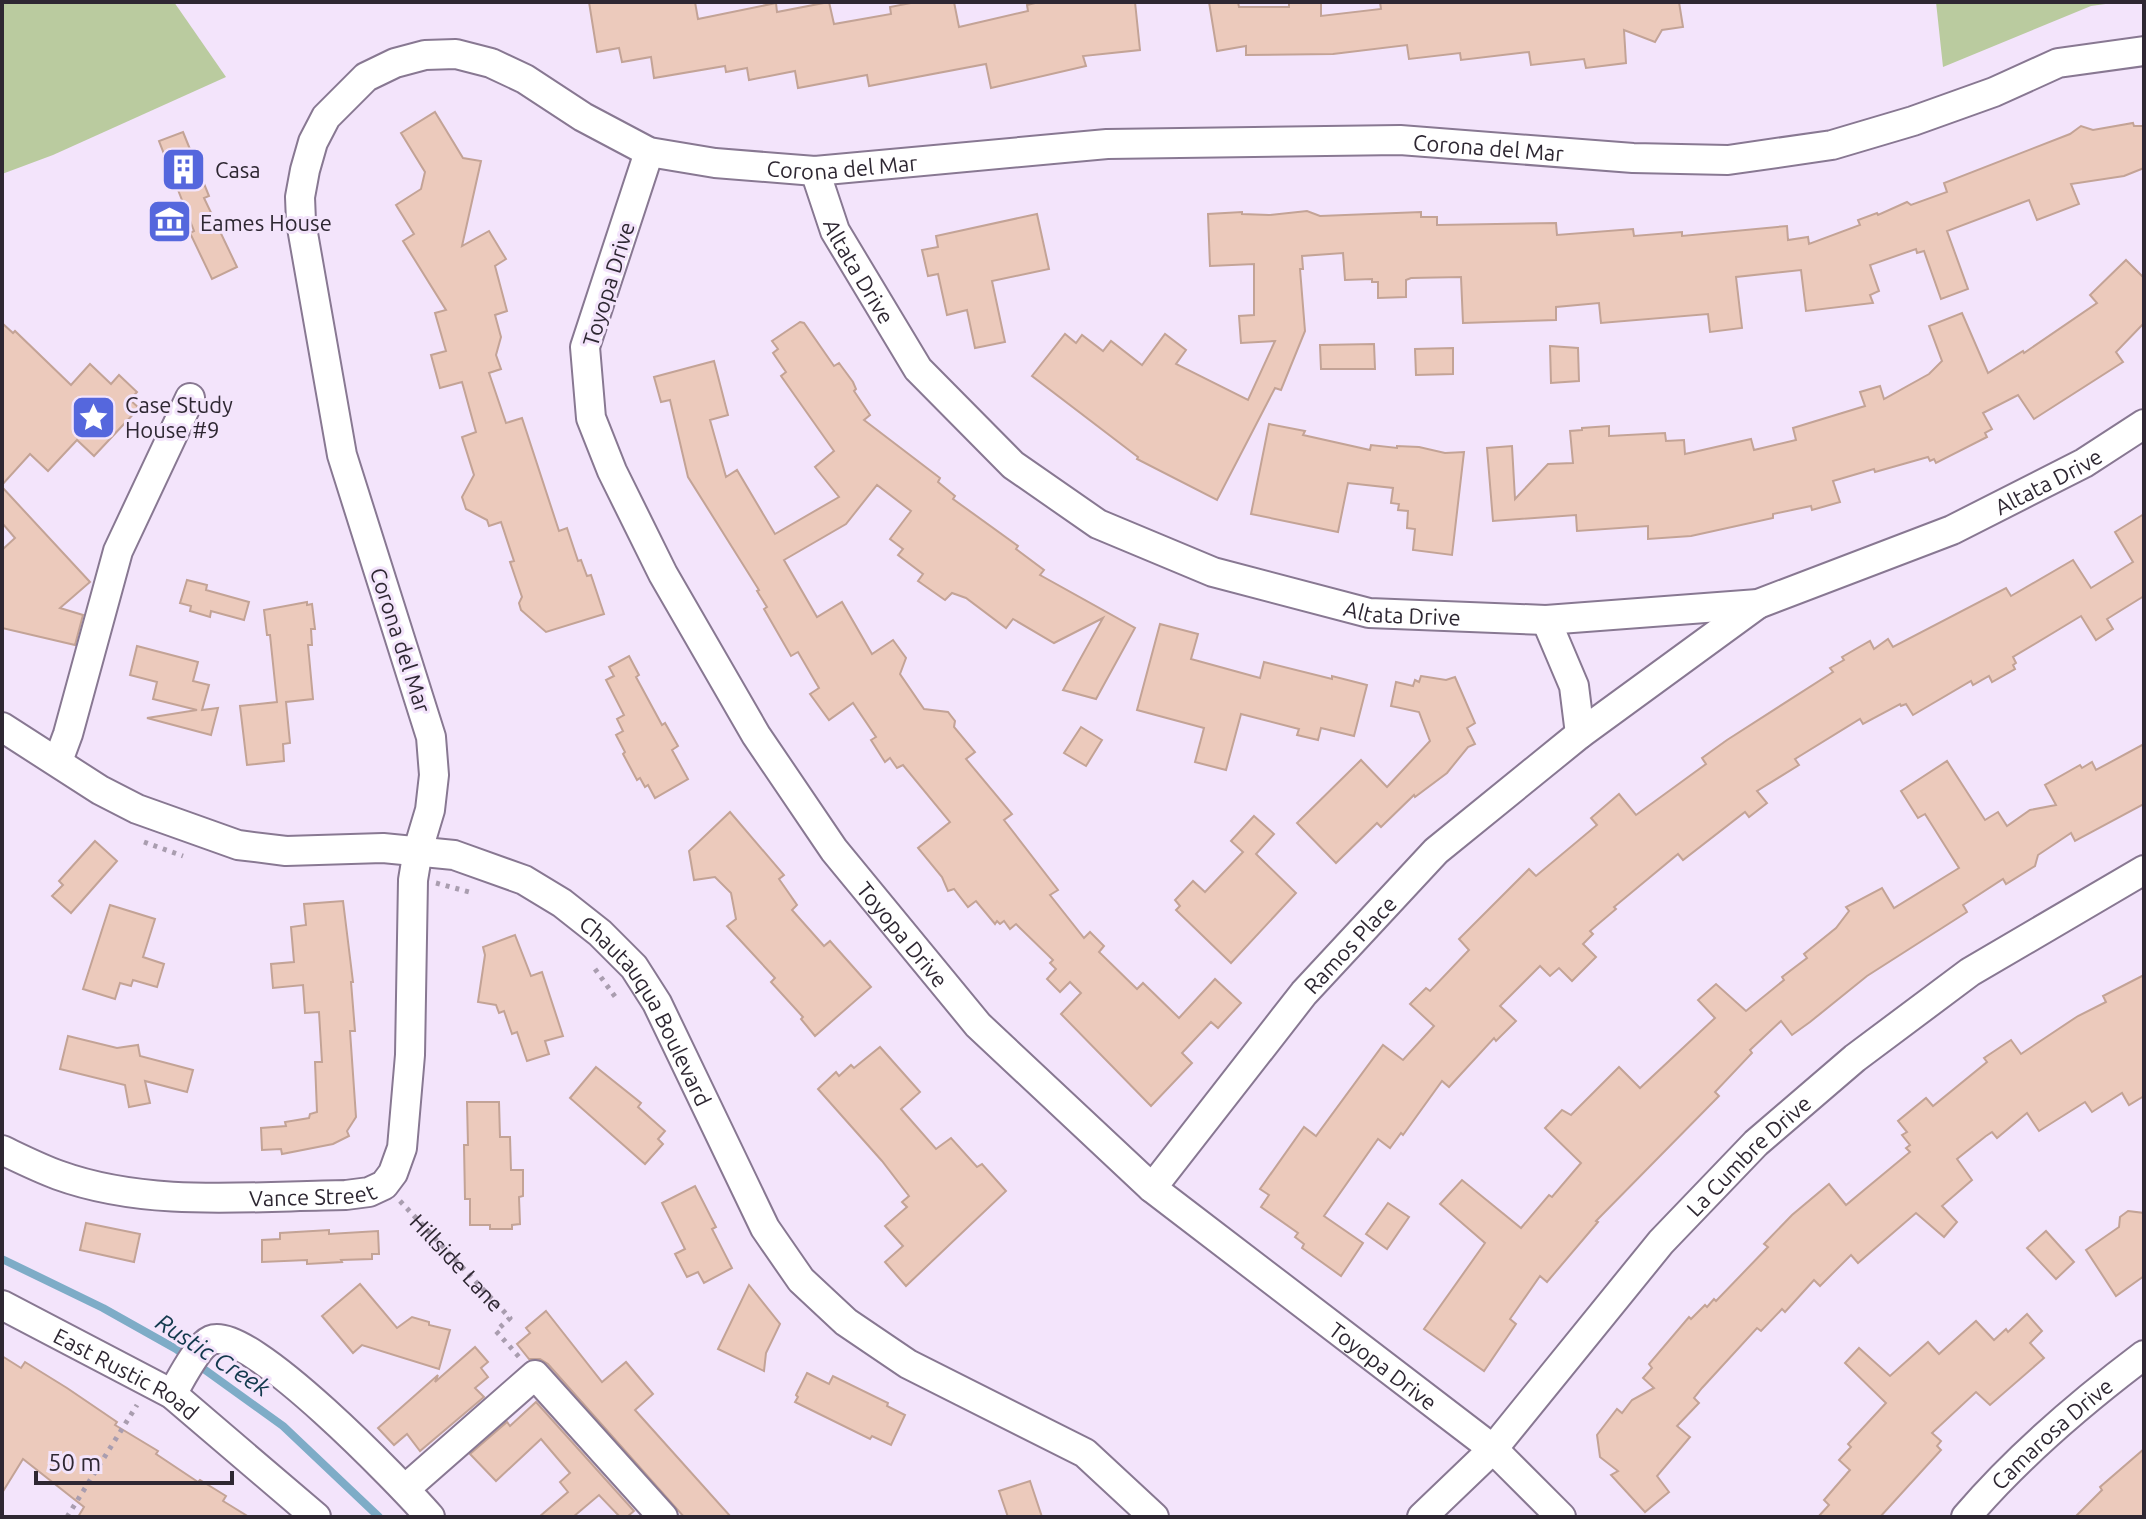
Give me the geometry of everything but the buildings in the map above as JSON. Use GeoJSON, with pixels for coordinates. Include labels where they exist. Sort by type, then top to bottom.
{"type":"FeatureCollection","features":[{"type":"Feature","properties":{"kind":"street","name":"Corona del Mar"},"geometry":{"type":"LineString","coordinates":[[418,850],[430,810],[434,775],[431,737],[342,455],[301,222],[300,197],[313,142],[326,117],[366,77],[395,63],[425,55],[456,54],[491,63],[525,79],[583,117],[649,152],[715,163],[815,171],[1107,144],[1400,140],[1633,158],[1728,160],[1832,145],[1980,97],[2058,63],[2144,51]]}},
{"type":"Feature","properties":{"kind":"street","name":"Toyopa Drive"},"geometry":{"type":"LineString","coordinates":[[649,152],[585,347],[591,418],[618,484],[663,574],[756,735],[834,850],[978,1025],[1152,1188],[1493,1449],[1561,1517]]}},
{"type":"Feature","properties":{"kind":"street","name":"Altata Drive"},"geometry":{"type":"LineString","coordinates":[[815,171],[835,231],[918,369],[1013,465],[1098,524],[1213,572],[1369,613],[1546,620],[1758,604],[1952,530],[2084,463],[2144,424]]}},
{"type":"Feature","properties":{"kind":"street"},"geometry":{"type":"LineString","coordinates":[[58,761],[118,551],[190,398]]}},
{"type":"Feature","properties":{"kind":"street","name":"Ramos Place"},"geometry":{"type":"LineString","coordinates":[[1152,1188],[1304,993],[1436,851],[1580,734],[1758,604]]}},
{"type":"Feature","properties":{"kind":"street"},"geometry":{"type":"LineString","coordinates":[[1546,620],[1574,686],[1580,734]]}},
{"type":"Feature","properties":{"kind":"street","name":"Chautauqua Boulevard"},"geometry":{"type":"LineString","coordinates":[[2,727],[100,790],[137,809],[238,845],[286,851],[383,848],[454,855],[524,880],[562,903],[600,933],[634,967],[657,1003],[765,1228],[801,1280],[846,1322],[908,1364],[1085,1453],[1154,1517]]}},
{"type":"Feature","properties":{"kind":"street","name":"Vance Street"},"geometry":{"type":"LineString","coordinates":[[2,1150],[59,1176],[107,1188],[171,1196],[346,1195],[369,1192],[384,1185],[393,1173],[402,1148],[410,1055],[413,894],[418,850]]}},
{"type":"Feature","properties":{"kind":"street","name":"La Cumbre Drive"},"geometry":{"type":"LineString","coordinates":[[1422,1517],[1493,1449],[1661,1242],[1756,1143],[1855,1058],[1970,972],[2144,870]]}},
{"type":"Feature","properties":{"kind":"street","name":"East Rustic Road"},"geometry":{"type":"LineString","coordinates":[[2,1305],[168,1385],[316,1517]]}},
{"type":"Feature","properties":{"kind":"street"},"geometry":{"type":"LineString","coordinates":[[168,1385],[211,1340],[226,1339],[242,1345],[313,1401],[430,1517]]}},
{"type":"Feature","properties":{"kind":"street","name":"Camarosa Drive"},"geometry":{"type":"LineString","coordinates":[[1966,1517],[1998,1479],[2076,1409],[2144,1355]]}},
{"type":"Feature","properties":{"kind":"street"},"geometry":{"type":"LineString","coordinates":[[405,1489],[535,1375],[663,1517]]}},
{"type":"Feature","properties":{"kind":"path"},"geometry":{"type":"LineString","coordinates":[[435,883],[487,897]]}},
{"type":"Feature","properties":{"kind":"path"},"geometry":{"type":"LineString","coordinates":[[590,963],[616,998]]}},
{"type":"Feature","properties":{"kind":"path","name":"Hillside Lane"},"geometry":{"type":"LineString","coordinates":[[384,1185],[510,1318],[496,1331],[535,1375]]}},
{"type":"Feature","properties":{"kind":"path"},"geometry":{"type":"LineString","coordinates":[[67,1517],[168,1385]]}},
{"type":"Feature","properties":{"kind":"green space"},"geometry":{"type":"Polygon","coordinates":[[[2,2],[174,2],[226,77],[53,155],[2,174],[2,2]]]}},
{"type":"Feature","properties":{"kind":"green space"},"geometry":{"type":"Polygon","coordinates":[[[1936,2],[2120,2],[2091,6],[1943,67],[1936,2]]]}},
{"type":"Feature","properties":{"kind":"waterway","name":"Rustic Creek"},"geometry":{"type":"LineString","coordinates":[[2,1259],[103,1308],[176,1349],[283,1426],[379,1517]]}},
{"type":"Feature","properties":{"kind":"place","name":"Casa"},"geometry":{"type":"Point","coordinates":[184,169]}},
{"type":"Feature","properties":{"kind":"place","name":"Eames House"},"geometry":{"type":"Point","coordinates":[169,222]}},
{"type":"Feature","properties":{"kind":"place","name":"Case Study House #9"},"geometry":{"type":"Point","coordinates":[94,417]}}]}
